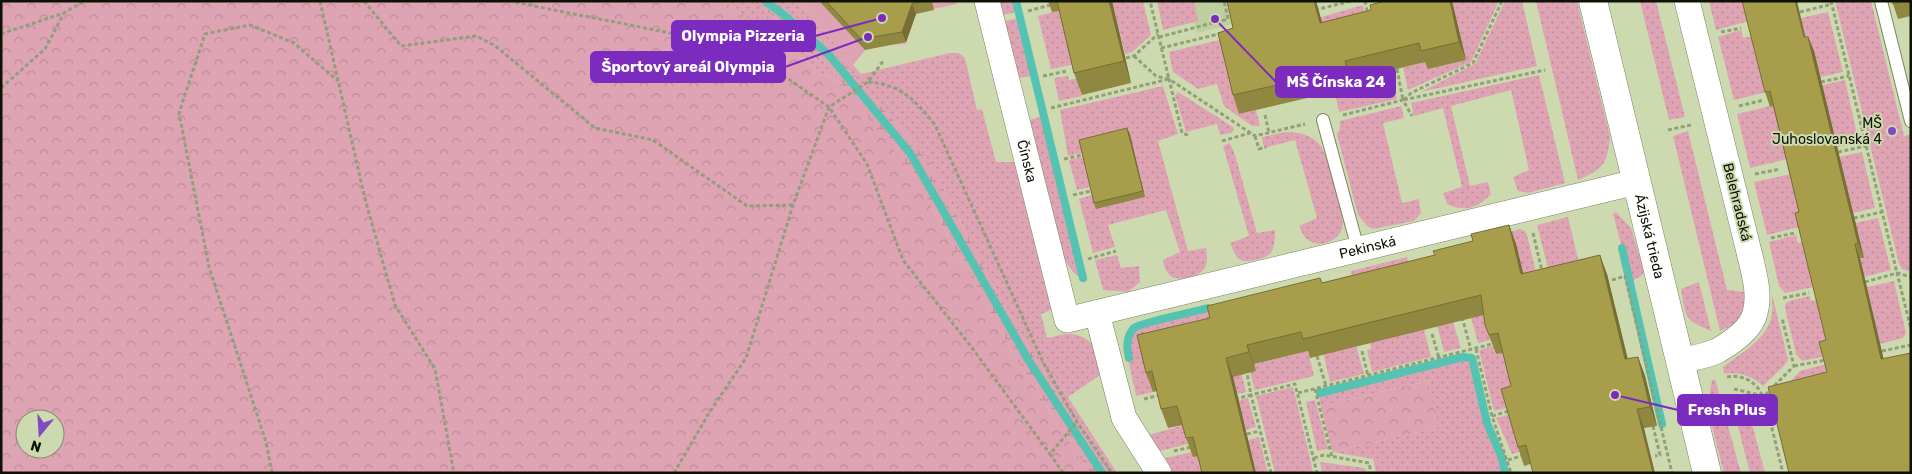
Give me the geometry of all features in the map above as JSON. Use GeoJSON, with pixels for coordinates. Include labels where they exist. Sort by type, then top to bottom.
{"type":"FeatureCollection","features":[{"type":"Feature","properties":{"kind":"street","name":"Čínska"},"geometry":{"type":"LineString","coordinates":[[987,1],[1066,320]]}},
{"type":"Feature","properties":{"kind":"street","name":"Ázijská trieda"},"geometry":{"type":"LineString","coordinates":[[1593,1],[1707,473]]}},
{"type":"Feature","properties":{"kind":"street","name":"Belehradská"},"geometry":{"type":"LineString","coordinates":[[1680,361],[1716,351],[1738,336],[1755,315],[1757,295],[1752,260],[1687,1]]}},
{"type":"Feature","properties":{"kind":"street","name":"Pekinská"},"geometry":{"type":"LineString","coordinates":[[1066,320],[1636,182]]}},
{"type":"Feature","properties":{"kind":"street"},"geometry":{"type":"LineString","coordinates":[[1097,313],[1124,418],[1159,473]]}},
{"type":"Feature","properties":{"kind":"lane"},"geometry":{"type":"LineString","coordinates":[[1881,1],[1911,121]]}},
{"type":"Feature","properties":{"kind":"lane"},"geometry":{"type":"LineString","coordinates":[[1324,120],[1358,249]]}},
{"type":"Feature","properties":{"kind":"path"},"geometry":{"type":"LineString","coordinates":[[1,34],[64,13],[84,1]]}},
{"type":"Feature","properties":{"kind":"path"},"geometry":{"type":"LineString","coordinates":[[320,1],[365,199],[396,305],[435,369],[454,473]]}},
{"type":"Feature","properties":{"kind":"path"},"geometry":{"type":"LineString","coordinates":[[364,1],[401,46],[476,36],[494,45],[595,128],[653,140],[747,206],[793,205]]}},
{"type":"Feature","properties":{"kind":"path"},"geometry":{"type":"LineString","coordinates":[[509,1],[695,38],[762,61],[829,107],[868,164],[903,260],[973,349],[1063,473]]}},
{"type":"Feature","properties":{"kind":"path"},"geometry":{"type":"LineString","coordinates":[[1150,1],[1182,133],[1188,135]]}},
{"type":"Feature","properties":{"kind":"path"},"geometry":{"type":"LineString","coordinates":[[1126,58],[1134,56],[1158,36],[1228,19],[1224,1]]}},
{"type":"Feature","properties":{"kind":"path"},"geometry":{"type":"LineString","coordinates":[[1312,11],[1351,1]]}},
{"type":"Feature","properties":{"kind":"path"},"geometry":{"type":"LineString","coordinates":[[1365,1],[1369,19]]}},
{"type":"Feature","properties":{"kind":"path"},"geometry":{"type":"LineString","coordinates":[[1404,100],[1411,93],[1473,63],[1502,1]]}},
{"type":"Feature","properties":{"kind":"path"},"geometry":{"type":"LineString","coordinates":[[1800,12],[1831,3],[1911,329]]}},
{"type":"Feature","properties":{"kind":"path"},"geometry":{"type":"LineString","coordinates":[[1028,11],[1050,6]]}},
{"type":"Feature","properties":{"kind":"path"},"geometry":{"type":"LineString","coordinates":[[1,88],[45,49],[64,13]]}},
{"type":"Feature","properties":{"kind":"path"},"geometry":{"type":"LineString","coordinates":[[272,473],[266,442],[209,267],[179,113],[205,34],[250,25],[294,43],[338,81]]}},
{"type":"Feature","properties":{"kind":"path"},"geometry":{"type":"LineString","coordinates":[[1713,34],[1741,28]]}},
{"type":"Feature","properties":{"kind":"path"},"geometry":{"type":"LineString","coordinates":[[1161,48],[1225,32]]}},
{"type":"Feature","properties":{"kind":"path"},"geometry":{"type":"LineString","coordinates":[[1134,56],[1156,76],[1169,79],[1255,136],[1404,100],[1545,70]]}},
{"type":"Feature","properties":{"kind":"path"},"geometry":{"type":"LineString","coordinates":[[674,473],[709,413],[746,358],[793,205],[829,107],[868,82],[882,61]]}},
{"type":"Feature","properties":{"kind":"path"},"geometry":{"type":"LineString","coordinates":[[1379,63],[1383,80],[1398,77]]}},
{"type":"Feature","properties":{"kind":"path"},"geometry":{"type":"LineString","coordinates":[[1397,69],[1404,100],[1412,116]]}},
{"type":"Feature","properties":{"kind":"path"},"geometry":{"type":"LineString","coordinates":[[1043,76],[1067,71]]}},
{"type":"Feature","properties":{"kind":"path"},"geometry":{"type":"LineString","coordinates":[[1821,82],[1849,76]]}},
{"type":"Feature","properties":{"kind":"path"},"geometry":{"type":"LineString","coordinates":[[1051,108],[1169,79]]}},
{"type":"Feature","properties":{"kind":"path"},"geometry":{"type":"LineString","coordinates":[[868,82],[880,82],[896,88],[915,101],[936,125],[1044,362],[1077,422],[1112,473]]}},
{"type":"Feature","properties":{"kind":"path"},"geometry":{"type":"LineString","coordinates":[[1731,108],[1764,100]]}},
{"type":"Feature","properties":{"kind":"path"},"geometry":{"type":"LineString","coordinates":[[1265,115],[1269,132]]}},
{"type":"Feature","properties":{"kind":"path"},"geometry":{"type":"LineString","coordinates":[[1668,130],[1684,126]]}},
{"type":"Feature","properties":{"kind":"path"},"geometry":{"type":"LineString","coordinates":[[1222,140],[1250,134]]}},
{"type":"Feature","properties":{"kind":"path"},"geometry":{"type":"LineString","coordinates":[[1255,136],[1259,149],[1266,147]]}},
{"type":"Feature","properties":{"kind":"path"},"geometry":{"type":"LineString","coordinates":[[1838,152],[1866,146]]}},
{"type":"Feature","properties":{"kind":"path"},"geometry":{"type":"LineString","coordinates":[[1064,159],[1082,155]]}},
{"type":"Feature","properties":{"kind":"path"},"geometry":{"type":"LineString","coordinates":[[1748,176],[1780,169]]}},
{"type":"Feature","properties":{"kind":"path"},"geometry":{"type":"LineString","coordinates":[[1072,195],[1091,191]]}},
{"type":"Feature","properties":{"kind":"path"},"geometry":{"type":"LineString","coordinates":[[1854,218],[1882,212]]}},
{"type":"Feature","properties":{"kind":"path"},"geometry":{"type":"LineString","coordinates":[[1533,231],[1544,276]]}},
{"type":"Feature","properties":{"kind":"path"},"geometry":{"type":"LineString","coordinates":[[1763,240],[1795,233]]}},
{"type":"Feature","properties":{"kind":"path"},"geometry":{"type":"LineString","coordinates":[[1088,259],[1116,251]]}},
{"type":"Feature","properties":{"kind":"path"},"geometry":{"type":"LineString","coordinates":[[1865,282],[1897,273],[1911,277]]}},
{"type":"Feature","properties":{"kind":"path"},"geometry":{"type":"LineString","coordinates":[[1612,280],[1625,276],[1672,473]]}},
{"type":"Feature","properties":{"kind":"path"},"geometry":{"type":"LineString","coordinates":[[1778,300],[1809,293]]}},
{"type":"Feature","properties":{"kind":"path"},"geometry":{"type":"LineString","coordinates":[[1461,312],[1471,350]]}},
{"type":"Feature","properties":{"kind":"path"},"geometry":{"type":"LineString","coordinates":[[1432,334],[1439,358]]}},
{"type":"Feature","properties":{"kind":"path"},"geometry":{"type":"LineString","coordinates":[[1298,393],[1492,344]]}},
{"type":"Feature","properties":{"kind":"path"},"geometry":{"type":"LineString","coordinates":[[1882,351],[1911,345]]}},
{"type":"Feature","properties":{"kind":"path"},"geometry":{"type":"LineString","coordinates":[[1476,349],[1492,416],[1511,473]]}},
{"type":"Feature","properties":{"kind":"path"},"geometry":{"type":"LineString","coordinates":[[1362,351],[1368,376]]}},
{"type":"Feature","properties":{"kind":"path"},"geometry":{"type":"LineString","coordinates":[[1317,356],[1326,386]]}},
{"type":"Feature","properties":{"kind":"path"},"geometry":{"type":"LineString","coordinates":[[1794,366],[1826,360]]}},
{"type":"Feature","properties":{"kind":"path"},"geometry":{"type":"LineString","coordinates":[[1247,373],[1271,473]]}},
{"type":"Feature","properties":{"kind":"path"},"geometry":{"type":"LineString","coordinates":[[1724,378],[1740,376],[1757,386],[1763,395],[1782,473]]}},
{"type":"Feature","properties":{"kind":"path"},"geometry":{"type":"LineString","coordinates":[[1234,399],[1295,384],[1318,473]]}},
{"type":"Feature","properties":{"kind":"path"},"geometry":{"type":"LineString","coordinates":[[1315,389],[1332,457]]}},
{"type":"Feature","properties":{"kind":"path"},"geometry":{"type":"LineString","coordinates":[[1734,389],[1750,393]]}},
{"type":"Feature","properties":{"kind":"path"},"geometry":{"type":"LineString","coordinates":[[1141,400],[1165,394]]}},
{"type":"Feature","properties":{"kind":"path"},"geometry":{"type":"LineString","coordinates":[[1492,416],[1510,411]]}},
{"type":"Feature","properties":{"kind":"path"},"geometry":{"type":"LineString","coordinates":[[1050,454],[1077,422]]}},
{"type":"Feature","properties":{"kind":"path"},"geometry":{"type":"LineString","coordinates":[[1653,426],[1660,455],[1655,456]]}},
{"type":"Feature","properties":{"kind":"path"},"geometry":{"type":"LineString","coordinates":[[1247,434],[1260,431]]}},
{"type":"Feature","properties":{"kind":"path"},"geometry":{"type":"LineString","coordinates":[[1314,458],[1324,456],[1369,464],[1371,473]]}},
{"type":"Feature","properties":{"kind":"path"},"geometry":{"type":"LineString","coordinates":[[1508,460],[1521,456]]}},
{"type":"Feature","properties":{"kind":"shaded area"},"geometry":{"type":"Polygon","coordinates":[[[1173,1],[1316,1],[1317,3],[1197,33],[1194,22],[1179,26],[1173,1]]]}},
{"type":"Feature","properties":{"kind":"green space"},"geometry":{"type":"Polygon","coordinates":[[[1,1],[724,1],[817,70],[838,82],[856,100],[915,177],[1018,362],[1090,473],[1,473],[1,1]]]}},
{"type":"Feature","properties":{"kind":"green space"},"geometry":{"type":"Polygon","coordinates":[[[724,1],[752,1],[779,21],[820,57],[855,100],[838,82],[817,70],[724,1]]]}},
{"type":"Feature","properties":{"kind":"green space"},"geometry":{"type":"Polygon","coordinates":[[[752,1],[775,1],[826,45],[930,162],[978,257],[1025,341],[1075,424],[1108,473],[1090,473],[1018,362],[915,177],[820,57],[779,21],[752,1]]]}},
{"type":"Feature","properties":{"kind":"green space"},"geometry":{"type":"Polygon","coordinates":[[[775,1],[797,1],[861,74],[950,53],[959,53],[965,58],[977,110],[982,109],[996,162],[1014,162],[1051,310],[1041,314],[1047,338],[1068,334],[1078,335],[1090,342],[1102,358],[1106,371],[1068,397],[1117,473],[1108,473],[1075,424],[1025,341],[978,257],[930,162],[826,45],[775,1]]]}},
{"type":"Feature","properties":{"kind":"green space"},"geometry":{"type":"Polygon","coordinates":[[[797,1],[956,1],[957,4],[910,14],[912,26],[906,44],[866,49],[853,65],[797,1]]]}},
{"type":"Feature","properties":{"kind":"green space"},"geometry":{"type":"Polygon","coordinates":[[[1000,1],[1018,1],[1020,11],[1003,15],[1000,1]]]}},
{"type":"Feature","properties":{"kind":"green space"},"geometry":{"type":"Polygon","coordinates":[[[1112,1],[1143,1],[1151,35],[1132,52],[1125,54],[1112,1]]]}},
{"type":"Feature","properties":{"kind":"green space"},"geometry":{"type":"Polygon","coordinates":[[[1157,1],[1194,1],[1198,21],[1163,30],[1157,1]]]}},
{"type":"Feature","properties":{"kind":"green space"},"geometry":{"type":"Polygon","coordinates":[[[1452,1],[1499,1],[1471,62],[1408,90],[1403,68],[1417,64],[1417,60],[1466,60],[1452,1]]]}},
{"type":"Feature","properties":{"kind":"green space"},"geometry":{"type":"Polygon","coordinates":[[[1505,1],[1522,1],[1537,66],[1421,92],[1475,64],[1505,1]]]}},
{"type":"Feature","properties":{"kind":"green space"},"geometry":{"type":"Polygon","coordinates":[[[1536,1],[1577,1],[1610,137],[1607,154],[1602,165],[1593,173],[1578,180],[1536,1]]]}},
{"type":"Feature","properties":{"kind":"green space"},"geometry":{"type":"Polygon","coordinates":[[[1640,1],[1656,1],[1685,117],[1669,120],[1640,1]]]}},
{"type":"Feature","properties":{"kind":"green space"},"geometry":{"type":"Polygon","coordinates":[[[1709,1],[1744,1],[1749,21],[1716,30],[1709,1]]]}},
{"type":"Feature","properties":{"kind":"green space","name":"MŠ Juhoslovanská 4"},"geometry":{"type":"Polygon","coordinates":[[[1835,1],[1871,1],[1904,136],[1911,134],[1911,272],[1902,269],[1899,264],[1835,1]]]}},
{"type":"Feature","properties":{"kind":"green space"},"geometry":{"type":"Polygon","coordinates":[[[1363,5],[1382,83],[1392,81],[1397,99],[1339,112],[1336,98],[1338,97],[1337,91],[1354,87],[1342,38],[1324,42],[1318,18],[1363,5]]]}},
{"type":"Feature","properties":{"kind":"green space"},"geometry":{"type":"Polygon","coordinates":[[[1061,10],[1075,64],[1051,69],[1038,16],[1061,10]]]}},
{"type":"Feature","properties":{"kind":"green space"},"geometry":{"type":"Polygon","coordinates":[[[1828,12],[1843,72],[1820,77],[1809,52],[1801,18],[1828,12]]]}},
{"type":"Feature","properties":{"kind":"green space"},"geometry":{"type":"Polygon","coordinates":[[[1022,17],[1036,75],[1019,78],[1005,21],[1022,17]]]}},
{"type":"Feature","properties":{"kind":"green space"},"geometry":{"type":"Polygon","coordinates":[[[1741,30],[1743,38],[1753,36],[1771,91],[1734,100],[1718,37],[1741,30]]]}},
{"type":"Feature","properties":{"kind":"green space"},"geometry":{"type":"Polygon","coordinates":[[[1240,35],[1239,114],[1256,110],[1260,126],[1252,126],[1224,106],[1217,84],[1198,89],[1173,72],[1169,52],[1240,35]]]}},
{"type":"Feature","properties":{"kind":"green space"},"geometry":{"type":"Polygon","coordinates":[[[1539,75],[1565,183],[1528,193],[1518,191],[1513,177],[1529,170],[1511,90],[1451,106],[1470,186],[1488,182],[1491,194],[1481,203],[1470,208],[1460,208],[1447,204],[1443,193],[1462,187],[1443,108],[1414,116],[1411,103],[1539,75]]]}},
{"type":"Feature","properties":{"kind":"green space"},"geometry":{"type":"Polygon","coordinates":[[[1068,76],[1069,80],[1078,78],[1082,96],[1059,101],[1054,78],[1068,76]]]}},
{"type":"Feature","properties":{"kind":"green space"},"geometry":{"type":"Polygon","coordinates":[[[1845,80],[1859,143],[1837,147],[1822,85],[1845,80]]]}},
{"type":"Feature","properties":{"kind":"green space"},"geometry":{"type":"Polygon","coordinates":[[[1163,86],[1178,134],[1158,141],[1188,251],[1206,248],[1207,263],[1203,271],[1185,278],[1176,278],[1172,277],[1167,271],[1163,260],[1180,252],[1166,210],[1108,225],[1115,247],[1093,253],[1079,199],[1092,195],[1082,153],[1068,156],[1060,110],[1163,86]]]}},
{"type":"Feature","properties":{"kind":"green space"},"geometry":{"type":"Polygon","coordinates":[[[1178,92],[1233,127],[1234,130],[1231,133],[1220,135],[1217,124],[1186,132],[1175,95],[1178,92]]]}},
{"type":"Feature","properties":{"kind":"green space"},"geometry":{"type":"Polygon","coordinates":[[[1775,105],[1788,159],[1750,168],[1737,114],[1775,105]]]}},
{"type":"Feature","properties":{"kind":"green space"},"geometry":{"type":"Polygon","coordinates":[[[1401,106],[1404,118],[1383,123],[1402,203],[1419,199],[1421,213],[1414,221],[1373,229],[1367,226],[1358,215],[1337,134],[1340,129],[1340,121],[1401,106]]]}},
{"type":"Feature","properties":{"kind":"green space"},"geometry":{"type":"Polygon","coordinates":[[[1046,115],[1086,283],[1073,272],[1063,258],[1029,120],[1046,115]]]}},
{"type":"Feature","properties":{"kind":"green space"},"geometry":{"type":"Polygon","coordinates":[[[1688,131],[1727,290],[1745,292],[1742,312],[1737,321],[1720,331],[1673,136],[1688,131]]]}},
{"type":"Feature","properties":{"kind":"green space"},"geometry":{"type":"Polygon","coordinates":[[[1286,132],[1309,136],[1320,145],[1328,161],[1336,187],[1343,222],[1340,234],[1327,243],[1311,242],[1304,236],[1299,226],[1317,218],[1295,140],[1264,148],[1262,137],[1286,132]]]}},
{"type":"Feature","properties":{"kind":"green space"},"geometry":{"type":"Polygon","coordinates":[[[1230,143],[1257,233],[1275,230],[1272,252],[1264,258],[1248,261],[1240,260],[1230,243],[1249,236],[1223,146],[1230,143]]]}},
{"type":"Feature","properties":{"kind":"green space"},"geometry":{"type":"Polygon","coordinates":[[[1862,152],[1875,208],[1853,213],[1839,157],[1862,152]]]}},
{"type":"Feature","properties":{"kind":"green space"},"geometry":{"type":"Polygon","coordinates":[[[1083,157],[1090,187],[1077,190],[1069,160],[1083,157]]]}},
{"type":"Feature","properties":{"kind":"green space"},"geometry":{"type":"Polygon","coordinates":[[[1791,174],[1804,226],[1767,235],[1754,182],[1791,174]]]}},
{"type":"Feature","properties":{"kind":"green space"},"geometry":{"type":"Polygon","coordinates":[[[1616,212],[1631,228],[1644,271],[1642,275],[1631,282],[1613,214],[1616,212]]]}},
{"type":"Feature","properties":{"kind":"green space"},"geometry":{"type":"Polygon","coordinates":[[[1568,217],[1583,280],[1599,473],[1537,225],[1568,217]]]}},
{"type":"Feature","properties":{"kind":"green space"},"geometry":{"type":"Polygon","coordinates":[[[1878,218],[1891,270],[1864,277],[1860,259],[1864,257],[1855,223],[1878,218]]]}},
{"type":"Feature","properties":{"kind":"green space"},"geometry":{"type":"Polygon","coordinates":[[[1520,229],[1525,231],[1527,235],[1546,313],[1455,246],[1520,229]]]}},
{"type":"Feature","properties":{"kind":"green space"},"geometry":{"type":"Polygon","coordinates":[[[1796,235],[1798,243],[1807,241],[1814,287],[1785,293],[1779,286],[1769,242],[1796,235]]]}},
{"type":"Feature","properties":{"kind":"green space"},"geometry":{"type":"Polygon","coordinates":[[[1117,255],[1121,268],[1139,266],[1140,282],[1128,292],[1103,290],[1095,260],[1117,255]]]}},
{"type":"Feature","properties":{"kind":"green space"},"geometry":{"type":"Polygon","coordinates":[[[1407,257],[1413,282],[1355,296],[1351,271],[1407,257]]]}},
{"type":"Feature","properties":{"kind":"green space"},"geometry":{"type":"Polygon","coordinates":[[[1894,281],[1906,333],[1903,338],[1880,344],[1867,287],[1894,281]]]}},
{"type":"Feature","properties":{"kind":"green space"},"geometry":{"type":"Polygon","coordinates":[[[1699,282],[1711,331],[1695,323],[1685,312],[1681,289],[1699,282]]]}},
{"type":"Feature","properties":{"kind":"green space"},"geometry":{"type":"Polygon","coordinates":[[[1772,294],[1788,360],[1763,386],[1745,375],[1735,373],[1724,374],[1723,367],[1753,345],[1770,323],[1772,294]]]}},
{"type":"Feature","properties":{"kind":"green space"},"geometry":{"type":"Polygon","coordinates":[[[1810,296],[1811,301],[1818,300],[1831,355],[1802,361],[1796,354],[1785,304],[1789,301],[1810,296]]]}},
{"type":"Feature","properties":{"kind":"green space"},"geometry":{"type":"Polygon","coordinates":[[[1208,306],[1232,321],[1144,354],[1153,392],[1136,396],[1126,350],[1126,336],[1135,325],[1208,306]]]}},
{"type":"Feature","properties":{"kind":"green space"},"geometry":{"type":"Polygon","coordinates":[[[1494,311],[1501,338],[1478,343],[1471,317],[1494,311]]]}},
{"type":"Feature","properties":{"kind":"green space"},"geometry":{"type":"Polygon","coordinates":[[[1453,322],[1461,348],[1444,352],[1437,325],[1453,322]]]}},
{"type":"Feature","properties":{"kind":"green space"},"geometry":{"type":"Polygon","coordinates":[[[1424,329],[1431,357],[1372,372],[1367,350],[1371,349],[1370,342],[1424,329]]]}},
{"type":"Feature","properties":{"kind":"green space"},"geometry":{"type":"Polygon","coordinates":[[[1356,345],[1364,374],[1330,382],[1322,348],[1356,345]]]}},
{"type":"Feature","properties":{"kind":"green space"},"geometry":{"type":"Polygon","coordinates":[[[1493,346],[1495,354],[1505,352],[1518,405],[1494,411],[1479,350],[1493,346]]]}},
{"type":"Feature","properties":{"kind":"green space"},"geometry":{"type":"Polygon","coordinates":[[[1308,351],[1314,376],[1255,390],[1250,372],[1256,371],[1254,364],[1308,351]]]}},
{"type":"Feature","properties":{"kind":"green space"},"geometry":{"type":"Polygon","coordinates":[[[1463,355],[1472,356],[1475,359],[1489,420],[1502,448],[1508,473],[1376,473],[1373,459],[1332,452],[1438,427],[1427,381],[1321,406],[1318,391],[1463,355]]]}},
{"type":"Feature","properties":{"kind":"green space"},"geometry":{"type":"Polygon","coordinates":[[[1826,364],[1839,385],[1773,400],[1800,371],[1826,364]]]}},
{"type":"Feature","properties":{"kind":"green space"},"geometry":{"type":"Polygon","coordinates":[[[1240,367],[1246,392],[1234,395],[1225,371],[1240,367]]]}},
{"type":"Feature","properties":{"kind":"green space"},"geometry":{"type":"Polygon","coordinates":[[[1715,379],[1741,473],[1724,473],[1710,415],[1710,392],[1712,381],[1715,379]]]}},
{"type":"Feature","properties":{"kind":"green space"},"geometry":{"type":"Polygon","coordinates":[[[1427,381],[1439,427],[1332,452],[1321,406],[1427,381]]]}},
{"type":"Feature","properties":{"kind":"green space"},"geometry":{"type":"Polygon","coordinates":[[[1293,387],[1313,473],[1275,473],[1256,396],[1293,387]]]}},
{"type":"Feature","properties":{"kind":"green space"},"geometry":{"type":"Polygon","coordinates":[[[1735,394],[1745,397],[1765,473],[1750,473],[1730,396],[1735,394]]]}},
{"type":"Feature","properties":{"kind":"green space"},"geometry":{"type":"Polygon","coordinates":[[[1248,398],[1256,427],[1246,430],[1236,401],[1248,398]]]}},
{"type":"Feature","properties":{"kind":"green space"},"geometry":{"type":"Polygon","coordinates":[[[1315,400],[1328,449],[1317,451],[1306,402],[1315,400]]]}},
{"type":"Feature","properties":{"kind":"green space"},"geometry":{"type":"Polygon","coordinates":[[[1510,414],[1520,452],[1512,454],[1496,418],[1510,414]]]}},
{"type":"Feature","properties":{"kind":"green space"},"geometry":{"type":"Polygon","coordinates":[[[1191,423],[1196,442],[1156,452],[1145,436],[1191,423]]]}},
{"type":"Feature","properties":{"kind":"green space"},"geometry":{"type":"Polygon","coordinates":[[[1259,437],[1268,473],[1256,473],[1248,440],[1259,437]]]}},
{"type":"Feature","properties":{"kind":"green space"},"geometry":{"type":"Polygon","coordinates":[[[1192,452],[1200,456],[1204,473],[1170,473],[1161,459],[1192,452]]]}},
{"type":"Feature","properties":{"kind":"green space"},"geometry":{"type":"Polygon","coordinates":[[[1320,462],[1365,468],[1366,473],[1322,473],[1320,462]]]}},
{"type":"Feature","properties":{"kind":"building"},"geometry":{"type":"Polygon","coordinates":[[[826,1],[922,1],[912,4],[902,32],[861,39],[826,1]]]}},
{"type":"Feature","properties":{"kind":"building"},"geometry":{"type":"Polygon","coordinates":[[[1057,1],[1109,1],[1124,61],[1074,73],[1057,1]]]}},
{"type":"Feature","properties":{"kind":"building"},"geometry":{"type":"Polygon","coordinates":[[[1227,1],[1314,1],[1320,23],[1371,10],[1370,5],[1385,1],[1450,1],[1459,42],[1421,51],[1419,43],[1345,61],[1347,69],[1233,95],[1218,33],[1233,28],[1227,1]]]}},
{"type":"Feature","properties":{"kind":"building"},"geometry":{"type":"Polygon","coordinates":[[[1742,1],[1795,1],[1804,37],[1808,37],[1858,243],[1855,244],[1881,359],[1911,353],[1911,473],[1789,473],[1768,387],[1827,372],[1819,342],[1826,340],[1795,213],[1799,212],[1770,91],[1765,92],[1742,1]]]}},
{"type":"Feature","properties":{"kind":"building"},"geometry":{"type":"Polygon","coordinates":[[[1892,1],[1904,1],[1893,4],[1892,1]]]}},
{"type":"Feature","properties":{"kind":"building"},"geometry":{"type":"Polygon","coordinates":[[[1127,128],[1143,191],[1094,203],[1079,140],[1127,128]]]}},
{"type":"Feature","properties":{"kind":"building"},"geometry":{"type":"Polygon","coordinates":[[[1509,225],[1521,274],[1600,255],[1625,359],[1638,357],[1650,407],[1637,409],[1653,473],[1533,473],[1526,445],[1518,447],[1501,389],[1511,386],[1498,333],[1489,335],[1485,325],[1481,295],[1303,339],[1301,332],[1247,345],[1249,352],[1226,358],[1254,473],[1202,473],[1193,437],[1186,438],[1177,406],[1161,409],[1152,371],[1146,373],[1137,335],[1210,318],[1207,306],[1320,278],[1322,283],[1435,255],[1433,251],[1473,241],[1471,234],[1509,225]]]}},
{"type":"Feature","properties":{"kind":"waterway"},"geometry":{"type":"LineString","coordinates":[[765,1],[784,15],[829,55],[910,153],[1029,361],[1102,473]]}},
{"type":"Feature","properties":{"kind":"waterway"},"geometry":{"type":"LineString","coordinates":[[1016,1],[1083,278]]}},
{"type":"Feature","properties":{"kind":"waterway"},"geometry":{"type":"LineString","coordinates":[[1622,248],[1662,424]]}},
{"type":"Feature","properties":{"kind":"waterway"},"geometry":{"type":"LineString","coordinates":[[1129,358],[1127,342],[1134,328],[1157,320],[1208,308]]}},
{"type":"Feature","properties":{"kind":"waterway"},"geometry":{"type":"LineString","coordinates":[[1320,393],[1463,357],[1472,358],[1487,423],[1502,458],[1505,473]]}},
{"type":"Feature","properties":{"kind":"place","name":"Olympia Pizzeria"},"geometry":{"type":"Point","coordinates":[882,18]}},
{"type":"Feature","properties":{"kind":"place","name":"MŠ Čínska 24"},"geometry":{"type":"Point","coordinates":[1215,19]}},
{"type":"Feature","properties":{"kind":"place","name":"Športový areál Olympia"},"geometry":{"type":"Point","coordinates":[868,37]}},
{"type":"Feature","properties":{"kind":"place","name":"MŠ Juhoslovanská 4"},"geometry":{"type":"Point","coordinates":[1892,131]}},
{"type":"Feature","properties":{"kind":"place","name":"Fresh Plus"},"geometry":{"type":"Point","coordinates":[1615,395]}}]}
